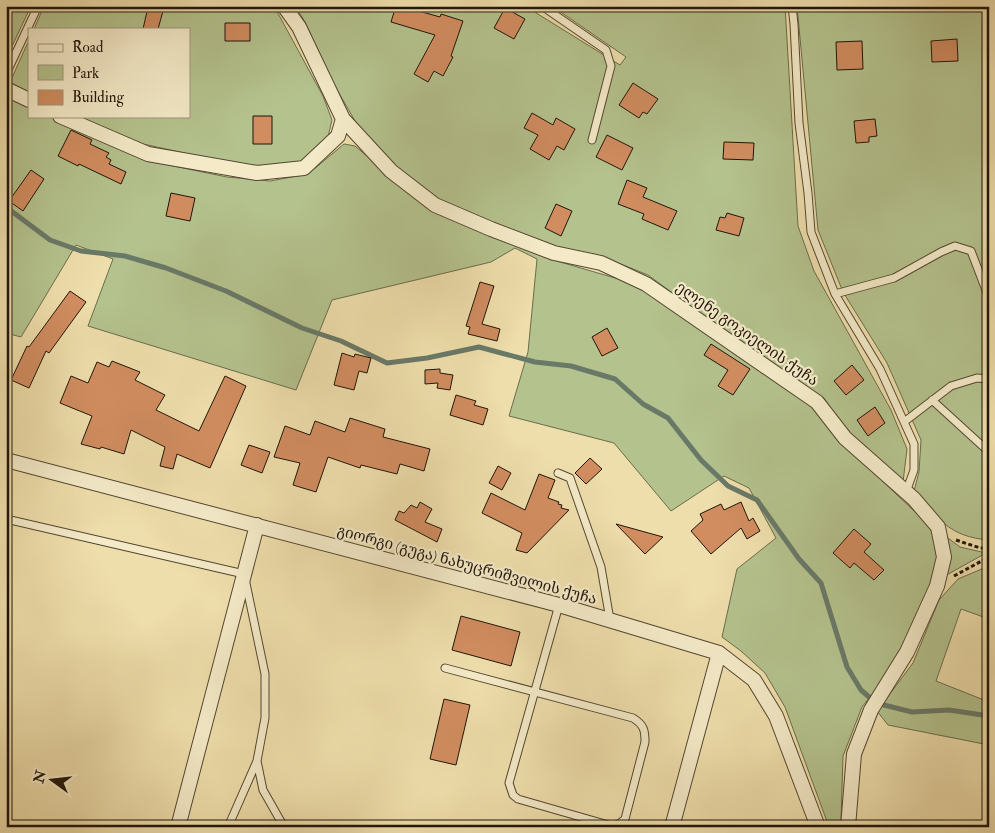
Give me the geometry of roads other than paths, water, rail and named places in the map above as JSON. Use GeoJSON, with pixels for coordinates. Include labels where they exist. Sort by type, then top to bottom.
{"type":"FeatureCollection","features":[{"type":"Feature","properties":{"kind":"street","name":"ელენე გოკიელის ქუჩა"},"geometry":{"type":"LineString","coordinates":[[284,6],[299,27],[343,119],[391,171],[435,205],[554,253],[601,262],[646,284],[817,402],[845,438],[914,499],[938,527],[944,557],[937,586],[907,652],[871,710],[854,754],[848,827]]}},
{"type":"Feature","properties":{"kind":"street"},"geometry":{"type":"LineString","coordinates":[[6,89],[28,100]]}},
{"type":"Feature","properties":{"kind":"street"},"geometry":{"type":"LineString","coordinates":[[65,118],[148,154],[257,173],[304,168],[338,136],[343,119]]}},
{"type":"Feature","properties":{"kind":"street","name":"გიორგი (გუგა) ნახუცრიშვილის ქუჩა"},"geometry":{"type":"LineString","coordinates":[[6,460],[559,605],[720,653],[754,680],[776,716],[818,827]]}},
{"type":"Feature","properties":{"kind":"street"},"geometry":{"type":"LineString","coordinates":[[178,827],[257,525]]}},
{"type":"Feature","properties":{"kind":"street"},"geometry":{"type":"LineString","coordinates":[[672,827],[720,653]]}},
{"type":"Feature","properties":{"kind":"lane"},"geometry":{"type":"LineString","coordinates":[[6,74],[38,6]]}},
{"type":"Feature","properties":{"kind":"lane"},"geometry":{"type":"LineString","coordinates":[[542,6],[606,50],[611,66],[592,140]]}},
{"type":"Feature","properties":{"kind":"lane"},"geometry":{"type":"LineString","coordinates":[[792,6],[799,123],[811,232],[835,294],[880,369],[914,444],[914,470],[906,492]]}},
{"type":"Feature","properties":{"kind":"lane"},"geometry":{"type":"LineString","coordinates":[[835,294],[894,278],[955,246],[971,251],[989,298]]}},
{"type":"Feature","properties":{"kind":"lane"},"geometry":{"type":"LineString","coordinates":[[904,422],[951,386],[977,378],[989,379]]}},
{"type":"Feature","properties":{"kind":"lane"},"geometry":{"type":"LineString","coordinates":[[932,400],[989,452]]}},
{"type":"Feature","properties":{"kind":"lane"},"geometry":{"type":"LineString","coordinates":[[558,473],[570,478],[601,567],[610,620]]}},
{"type":"Feature","properties":{"kind":"lane"},"geometry":{"type":"LineString","coordinates":[[6,519],[244,574],[265,674],[265,718],[257,761],[228,827]]}},
{"type":"Feature","properties":{"kind":"lane"},"geometry":{"type":"LineString","coordinates":[[445,668],[535,691],[633,718],[642,724],[645,730],[645,742],[625,818],[619,824],[612,826],[518,799],[513,794],[509,783],[535,691],[559,605]]}},
{"type":"Feature","properties":{"kind":"lane"},"geometry":{"type":"LineString","coordinates":[[257,761],[263,790],[284,827]]}},
{"type":"Feature","properties":{"kind":"waterway"},"geometry":{"type":"LineString","coordinates":[[6,207],[50,240],[81,251],[125,256],[166,268],[226,291],[302,328],[341,341],[387,363],[427,358],[479,347],[535,362],[571,366],[615,379],[643,404],[668,418],[701,460],[728,486],[757,500],[799,559],[821,583],[847,667],[861,690],[876,703],[912,712],[949,710],[989,716]]}}]}
